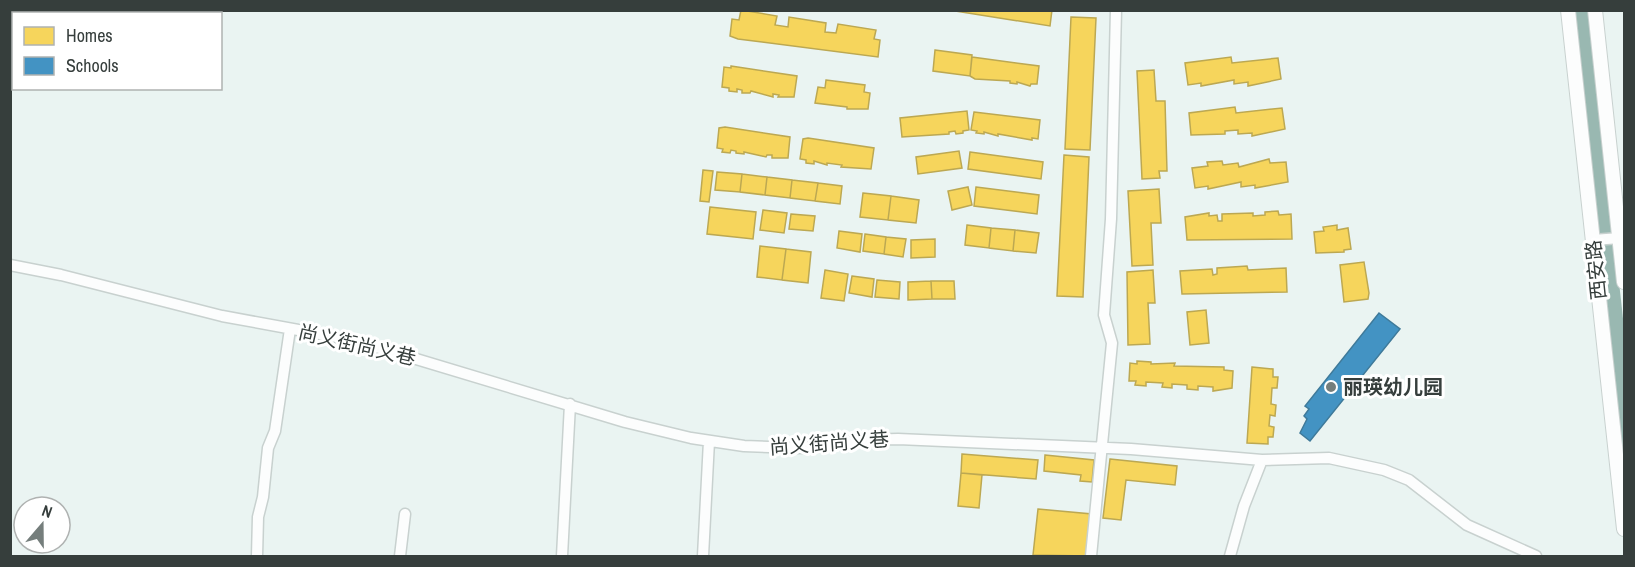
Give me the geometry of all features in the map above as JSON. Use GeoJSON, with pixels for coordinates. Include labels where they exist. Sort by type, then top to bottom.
{"type":"FeatureCollection","features":[{"type":"Feature","properties":{"kind":"street"},"geometry":{"type":"LineString","coordinates":[[1091,556],[1112,343],[1104,315],[1111,219],[1116,10]]}},
{"type":"Feature","properties":{"kind":"street","name":"西安路"},"geometry":{"type":"LineString","coordinates":[[1568,10],[1622,465],[1624,530]]}},
{"type":"Feature","properties":{"kind":"street","name":"西安路"},"geometry":{"type":"LineString","coordinates":[[1595,10],[1617,238],[1624,282]]}},
{"type":"Feature","properties":{"kind":"street"},"geometry":{"type":"LineString","coordinates":[[1595,240],[1617,238]]}},
{"type":"Feature","properties":{"kind":"street","name":"尚义街尚义巷"},"geometry":{"type":"LineString","coordinates":[[10,265],[61,275],[222,316],[353,340],[658,431],[709,441],[770,448],[823,447],[889,438],[1103,448],[1262,460],[1329,458],[1390,472],[1421,487],[1472,528],[1536,556]]}},
{"type":"Feature","properties":{"kind":"street"},"geometry":{"type":"LineString","coordinates":[[257,556],[258,517],[263,497],[268,448],[275,432],[290,329]]}},
{"type":"Feature","properties":{"kind":"street"},"geometry":{"type":"LineString","coordinates":[[562,556],[570,404]]}},
{"type":"Feature","properties":{"kind":"street"},"geometry":{"type":"LineString","coordinates":[[703,556],[709,441]]}},
{"type":"Feature","properties":{"kind":"street"},"geometry":{"type":"LineString","coordinates":[[1230,556],[1244,506],[1262,460]]}},
{"type":"Feature","properties":{"kind":"street"},"geometry":{"type":"LineString","coordinates":[[400,556],[405,514]]}},
{"type":"Feature","properties":{"kind":"shaded area"},"geometry":{"type":"Polygon","coordinates":[[[1573,11],[1588,11],[1621,300],[1624,328],[1624,469],[1573,11]]]}},
{"type":"Feature","properties":{"kind":"building: Homes"},"geometry":{"type":"Polygon","coordinates":[[[741,10],[777,16],[775,25],[788,27],[789,17],[826,23],[825,32],[836,33],[838,24],[876,30],[874,39],[880,40],[878,57],[738,39],[730,36],[732,19],[739,20],[741,10]]]}},
{"type":"Feature","properties":{"kind":"building: Homes"},"geometry":{"type":"Polygon","coordinates":[[[949,10],[1052,10],[1050,26],[949,10]]]}},
{"type":"Feature","properties":{"kind":"building: Homes"},"geometry":{"type":"Polygon","coordinates":[[[1071,17],[1096,18],[1090,150],[1065,149],[1071,17]]]}},
{"type":"Feature","properties":{"kind":"building: Homes"},"geometry":{"type":"Polygon","coordinates":[[[935,50],[972,55],[970,76],[933,71],[935,50]]]}},
{"type":"Feature","properties":{"kind":"building: Homes"},"geometry":{"type":"Polygon","coordinates":[[[972,57],[1039,66],[1037,84],[1030,86],[1017,82],[1017,84],[1010,83],[1010,81],[975,79],[970,76],[972,57]]]}},
{"type":"Feature","properties":{"kind":"building: Homes"},"geometry":{"type":"Polygon","coordinates":[[[1231,57],[1232,63],[1278,58],[1281,79],[1248,86],[1248,82],[1234,84],[1234,80],[1201,86],[1201,83],[1188,85],[1185,63],[1231,57]]]}},
{"type":"Feature","properties":{"kind":"building: Homes"},"geometry":{"type":"Polygon","coordinates":[[[731,66],[797,76],[794,97],[778,97],[779,95],[773,94],[773,97],[751,91],[742,93],[742,90],[737,89],[737,92],[729,91],[729,88],[722,87],[724,67],[731,68],[731,66]]]}},
{"type":"Feature","properties":{"kind":"building: Homes"},"geometry":{"type":"Polygon","coordinates":[[[1154,70],[1156,101],[1165,101],[1167,171],[1159,171],[1160,178],[1142,179],[1137,71],[1154,70]]]}},
{"type":"Feature","properties":{"kind":"building: Homes"},"geometry":{"type":"Polygon","coordinates":[[[826,80],[865,85],[864,92],[870,93],[868,109],[847,109],[847,107],[815,103],[818,87],[825,88],[826,80]]]}},
{"type":"Feature","properties":{"kind":"building: Homes"},"geometry":{"type":"Polygon","coordinates":[[[1235,107],[1236,113],[1282,108],[1285,129],[1252,136],[1252,133],[1238,134],[1238,130],[1225,131],[1225,134],[1191,135],[1189,113],[1235,107]]]}},
{"type":"Feature","properties":{"kind":"building: Homes"},"geometry":{"type":"Polygon","coordinates":[[[967,111],[969,130],[963,133],[956,134],[955,131],[949,134],[902,137],[900,118],[967,111]]]}},
{"type":"Feature","properties":{"kind":"building: Homes"},"geometry":{"type":"Polygon","coordinates":[[[974,112],[1040,120],[1038,139],[976,133],[977,131],[971,130],[974,112]]]}},
{"type":"Feature","properties":{"kind":"building: Homes"},"geometry":{"type":"Polygon","coordinates":[[[719,128],[790,137],[788,158],[736,153],[731,150],[730,153],[722,152],[723,149],[717,148],[719,128]]]}},
{"type":"Feature","properties":{"kind":"building: Homes"},"geometry":{"type":"Polygon","coordinates":[[[803,139],[874,148],[871,169],[841,167],[842,165],[827,163],[827,165],[814,161],[814,164],[806,163],[806,160],[800,159],[803,139]]]}},
{"type":"Feature","properties":{"kind":"building: Homes"},"geometry":{"type":"Polygon","coordinates":[[[959,151],[962,168],[918,174],[916,157],[959,151]]]}},
{"type":"Feature","properties":{"kind":"building: Homes"},"geometry":{"type":"Polygon","coordinates":[[[970,152],[1043,162],[1041,179],[968,169],[970,152]]]}},
{"type":"Feature","properties":{"kind":"building: Homes"},"geometry":{"type":"Polygon","coordinates":[[[1064,155],[1089,157],[1083,297],[1057,296],[1064,155]]]}},
{"type":"Feature","properties":{"kind":"building: Homes"},"geometry":{"type":"Polygon","coordinates":[[[1269,159],[1270,163],[1286,162],[1288,182],[1255,188],[1255,185],[1241,187],[1241,182],[1208,189],[1208,186],[1195,188],[1192,168],[1208,166],[1207,162],[1222,161],[1223,165],[1238,163],[1239,167],[1269,159]]]}},
{"type":"Feature","properties":{"kind":"building: Homes"},"geometry":{"type":"Polygon","coordinates":[[[703,170],[713,171],[709,202],[700,201],[703,170]]]}},
{"type":"Feature","properties":{"kind":"building: Homes"},"geometry":{"type":"Polygon","coordinates":[[[717,172],[742,174],[740,192],[715,190],[717,172]]]}},
{"type":"Feature","properties":{"kind":"building: Homes"},"geometry":{"type":"Polygon","coordinates":[[[742,174],[767,177],[765,195],[740,192],[742,174]]]}},
{"type":"Feature","properties":{"kind":"building: Homes"},"geometry":{"type":"Polygon","coordinates":[[[767,177],[792,180],[790,198],[765,195],[767,177]]]}},
{"type":"Feature","properties":{"kind":"building: Homes"},"geometry":{"type":"Polygon","coordinates":[[[792,180],[818,183],[815,201],[790,198],[792,180]]]}},
{"type":"Feature","properties":{"kind":"building: Homes"},"geometry":{"type":"Polygon","coordinates":[[[818,183],[842,186],[840,204],[815,201],[818,183]]]}},
{"type":"Feature","properties":{"kind":"building: Homes"},"geometry":{"type":"Polygon","coordinates":[[[968,187],[972,205],[952,210],[948,191],[968,187]]]}},
{"type":"Feature","properties":{"kind":"building: Homes"},"geometry":{"type":"Polygon","coordinates":[[[976,187],[1039,195],[1037,214],[974,206],[976,187]]]}},
{"type":"Feature","properties":{"kind":"building: Homes"},"geometry":{"type":"Polygon","coordinates":[[[1159,189],[1161,223],[1151,223],[1153,265],[1132,266],[1128,191],[1159,189]]]}},
{"type":"Feature","properties":{"kind":"building: Homes"},"geometry":{"type":"Polygon","coordinates":[[[863,193],[891,196],[888,220],[860,217],[863,193]]]}},
{"type":"Feature","properties":{"kind":"building: Homes"},"geometry":{"type":"Polygon","coordinates":[[[891,196],[919,200],[916,223],[888,220],[891,196]]]}},
{"type":"Feature","properties":{"kind":"building: Homes"},"geometry":{"type":"Polygon","coordinates":[[[710,207],[756,212],[753,239],[707,234],[710,207]]]}},
{"type":"Feature","properties":{"kind":"building: Homes"},"geometry":{"type":"Polygon","coordinates":[[[763,210],[787,213],[784,233],[760,230],[763,210]]]}},
{"type":"Feature","properties":{"kind":"building: Homes"},"geometry":{"type":"Polygon","coordinates":[[[1278,211],[1279,215],[1291,214],[1292,239],[1187,240],[1185,217],[1209,213],[1209,216],[1217,215],[1218,221],[1222,221],[1222,214],[1253,213],[1253,216],[1278,211]]]}},
{"type":"Feature","properties":{"kind":"building: Homes"},"geometry":{"type":"Polygon","coordinates":[[[791,214],[815,216],[813,231],[789,229],[791,214]]]}},
{"type":"Feature","properties":{"kind":"building: Homes"},"geometry":{"type":"Polygon","coordinates":[[[967,225],[991,228],[989,248],[965,245],[967,225]]]}},
{"type":"Feature","properties":{"kind":"building: Homes"},"geometry":{"type":"Polygon","coordinates":[[[1337,225],[1337,230],[1348,228],[1351,249],[1344,250],[1344,252],[1316,253],[1314,232],[1324,231],[1323,227],[1337,225]]]}},
{"type":"Feature","properties":{"kind":"building: Homes"},"geometry":{"type":"Polygon","coordinates":[[[991,228],[1015,230],[1013,251],[989,248],[991,228]]]}},
{"type":"Feature","properties":{"kind":"building: Homes"},"geometry":{"type":"Polygon","coordinates":[[[1015,230],[1039,233],[1036,253],[1013,251],[1015,230]]]}},
{"type":"Feature","properties":{"kind":"building: Homes"},"geometry":{"type":"Polygon","coordinates":[[[839,231],[862,234],[860,252],[837,248],[839,231]]]}},
{"type":"Feature","properties":{"kind":"building: Homes"},"geometry":{"type":"Polygon","coordinates":[[[865,234],[886,237],[884,254],[863,251],[865,234]]]}},
{"type":"Feature","properties":{"kind":"building: Homes"},"geometry":{"type":"Polygon","coordinates":[[[886,237],[906,239],[903,257],[884,254],[886,237]]]}},
{"type":"Feature","properties":{"kind":"building: Homes"},"geometry":{"type":"Polygon","coordinates":[[[935,239],[935,257],[911,258],[911,240],[935,239]]]}},
{"type":"Feature","properties":{"kind":"building: Homes"},"geometry":{"type":"Polygon","coordinates":[[[760,246],[786,249],[782,280],[757,277],[760,246]]]}},
{"type":"Feature","properties":{"kind":"building: Homes"},"geometry":{"type":"Polygon","coordinates":[[[786,249],[811,252],[808,283],[782,280],[786,249]]]}},
{"type":"Feature","properties":{"kind":"building: Homes"},"geometry":{"type":"Polygon","coordinates":[[[1364,262],[1368,299],[1344,302],[1340,265],[1364,262]]]}},
{"type":"Feature","properties":{"kind":"building: Homes"},"geometry":{"type":"Polygon","coordinates":[[[1247,266],[1248,270],[1286,268],[1287,292],[1182,294],[1180,271],[1212,269],[1213,275],[1217,274],[1217,268],[1247,266]]]}},
{"type":"Feature","properties":{"kind":"building: Homes"},"geometry":{"type":"Polygon","coordinates":[[[825,270],[848,274],[844,301],[821,298],[825,270]]]}},
{"type":"Feature","properties":{"kind":"building: Homes"},"geometry":{"type":"Polygon","coordinates":[[[1153,270],[1155,303],[1148,303],[1150,344],[1128,345],[1127,272],[1153,270]]]}},
{"type":"Feature","properties":{"kind":"building: Homes"},"geometry":{"type":"Polygon","coordinates":[[[852,276],[874,279],[872,297],[849,293],[852,276]]]}},
{"type":"Feature","properties":{"kind":"building: Homes"},"geometry":{"type":"Polygon","coordinates":[[[877,280],[900,282],[899,299],[875,297],[877,280]]]}},
{"type":"Feature","properties":{"kind":"building: Homes"},"geometry":{"type":"Polygon","coordinates":[[[931,281],[954,281],[955,299],[932,299],[931,281]]]}},
{"type":"Feature","properties":{"kind":"building: Homes"},"geometry":{"type":"Polygon","coordinates":[[[931,281],[932,299],[908,300],[908,282],[931,281]]]}},
{"type":"Feature","properties":{"kind":"building: Homes"},"geometry":{"type":"Polygon","coordinates":[[[1206,310],[1209,343],[1190,345],[1187,312],[1206,310]]]}},
{"type":"Feature","properties":{"kind":"building: Homes"},"geometry":{"type":"Polygon","coordinates":[[[1137,361],[1151,362],[1151,364],[1175,363],[1174,366],[1224,367],[1224,370],[1233,371],[1232,388],[1213,391],[1213,387],[1198,386],[1198,390],[1187,389],[1187,385],[1172,384],[1172,388],[1162,387],[1163,383],[1146,382],[1146,386],[1135,385],[1136,381],[1129,381],[1130,363],[1137,364],[1137,361]]]}},
{"type":"Feature","properties":{"kind":"building: Homes"},"geometry":{"type":"Polygon","coordinates":[[[1252,367],[1273,369],[1273,377],[1278,377],[1277,388],[1272,388],[1271,404],[1276,405],[1275,416],[1270,415],[1269,426],[1274,427],[1273,437],[1268,437],[1268,444],[1247,443],[1252,367]]]}},
{"type":"Feature","properties":{"kind":"building: Homes"},"geometry":{"type":"Polygon","coordinates":[[[962,454],[1038,460],[1036,479],[961,473],[962,454]]]}},
{"type":"Feature","properties":{"kind":"building: Homes"},"geometry":{"type":"Polygon","coordinates":[[[1045,455],[1094,460],[1092,482],[1080,481],[1081,475],[1044,471],[1045,455]]]}},
{"type":"Feature","properties":{"kind":"building: Homes"},"geometry":{"type":"Polygon","coordinates":[[[1110,459],[1177,466],[1175,485],[1126,480],[1121,520],[1103,518],[1110,459]]]}},
{"type":"Feature","properties":{"kind":"building: Homes"},"geometry":{"type":"Polygon","coordinates":[[[961,473],[982,475],[979,508],[958,506],[961,473]]]}},
{"type":"Feature","properties":{"kind":"building: Homes"},"geometry":{"type":"Polygon","coordinates":[[[1038,509],[1092,514],[1088,556],[1033,555],[1038,509]]]}},
{"type":"Feature","properties":{"kind":"building: Schools"},"geometry":{"type":"Polygon","coordinates":[[[1379,313],[1400,329],[1310,441],[1300,433],[1307,419],[1304,416],[1309,409],[1305,406],[1379,313]]]}},
{"type":"Feature","properties":{"kind":"place","name":"丽瑛幼儿园"},"geometry":{"type":"Point","coordinates":[1331,387]}}]}
